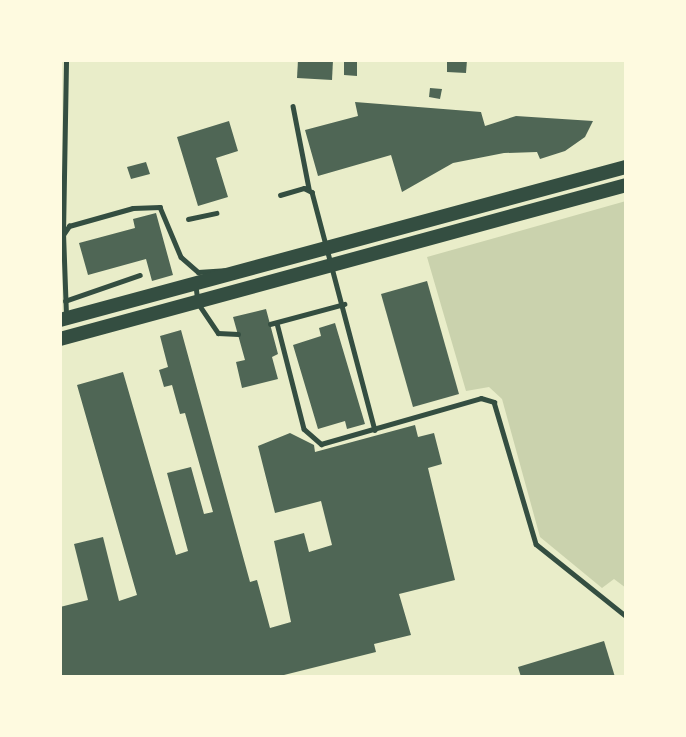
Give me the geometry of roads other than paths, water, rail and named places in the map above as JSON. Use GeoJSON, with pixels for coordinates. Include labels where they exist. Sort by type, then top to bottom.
{"type":"FeatureCollection","features":[{"type":"Feature","properties":{"kind":"main road"},"geometry":{"type":"LineString","coordinates":[[60,339],[201,307],[331,257],[626,167]]}},
{"type":"Feature","properties":{"kind":"main road"},"geometry":{"type":"LineString","coordinates":[[63,319],[197,278],[260,266],[331,257],[626,185]]}},
{"type":"Feature","properties":{"kind":"lane"},"geometry":{"type":"LineString","coordinates":[[63,319],[66,60]]}},
{"type":"Feature","properties":{"kind":"lane"},"geometry":{"type":"LineString","coordinates":[[293,106],[309,188],[344,304],[375,430]]}},
{"type":"Feature","properties":{"kind":"lane"},"geometry":{"type":"LineString","coordinates":[[280,195],[309,188]]}},
{"type":"Feature","properties":{"kind":"lane"},"geometry":{"type":"LineString","coordinates":[[63,235],[69,226],[133,208],[160,207],[181,256],[197,278],[201,307],[218,333],[238,333]]}},
{"type":"Feature","properties":{"kind":"lane"},"geometry":{"type":"LineString","coordinates":[[188,219],[216,213]]}},
{"type":"Feature","properties":{"kind":"lane"},"geometry":{"type":"LineString","coordinates":[[65,301],[140,275]]}},
{"type":"Feature","properties":{"kind":"lane"},"geometry":{"type":"LineString","coordinates":[[270,324],[344,304]]}},
{"type":"Feature","properties":{"kind":"lane"},"geometry":{"type":"LineString","coordinates":[[277,322],[304,429],[321,444],[481,398],[494,402],[536,544],[626,616]]}}]}
